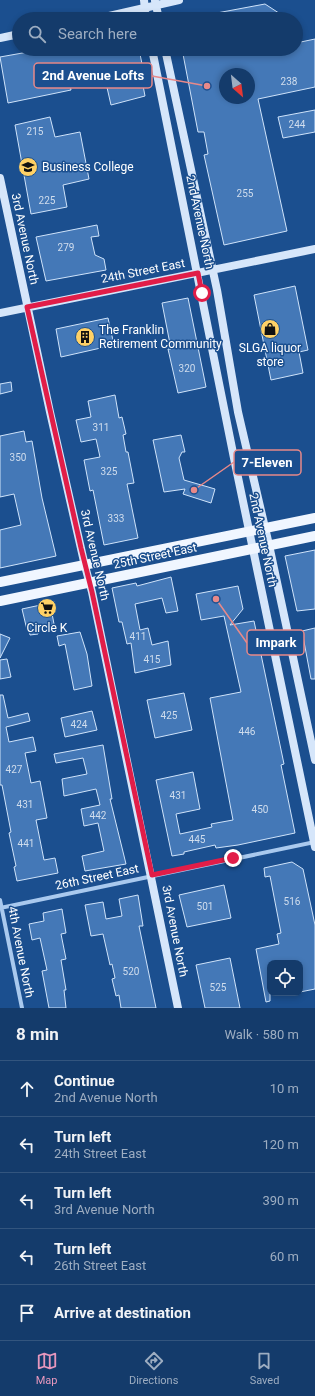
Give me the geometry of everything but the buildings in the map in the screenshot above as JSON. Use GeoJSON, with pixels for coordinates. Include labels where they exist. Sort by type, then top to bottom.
{"type":"FeatureCollection","features":[{"type":"Feature","properties":{"kind":"main road","name":"25th Street East"},"geometry":{"type":"LineString","coordinates":[[0,582],[85,566],[315,518]]}},
{"type":"Feature","properties":{"kind":"main road","name":"25th Street East"},"geometry":{"type":"LineString","coordinates":[[0,601],[315,536]]}},
{"type":"Feature","properties":{"kind":"street"},"geometry":{"type":"LineString","coordinates":[[119,12],[145,4],[179,0]]}},
{"type":"Feature","properties":{"kind":"street"},"geometry":{"type":"LineString","coordinates":[[0,38],[12,35]]}},
{"type":"Feature","properties":{"kind":"street","name":"2nd Avenue North"},"geometry":{"type":"LineString","coordinates":[[153,56],[252,549],[315,843]]}},
{"type":"Feature","properties":{"kind":"street","name":"2nd Avenue North"},"geometry":{"type":"LineString","coordinates":[[167,56],[213,269],[238,412],[270,545],[315,760]]}},
{"type":"Feature","properties":{"kind":"street","name":"3rd Avenue North"},"geometry":{"type":"LineString","coordinates":[[0,178],[27,307],[85,566],[90,582],[152,875],[178,1008]]}},
{"type":"Feature","properties":{"kind":"street","name":"24th Street East"},"geometry":{"type":"LineString","coordinates":[[0,313],[315,249]]}},
{"type":"Feature","properties":{"kind":"street","name":"26th Street East"},"geometry":{"type":"LineString","coordinates":[[1,908],[152,875],[315,843]]}},
{"type":"Feature","properties":{"kind":"street","name":"4th Avenue North"},"geometry":{"type":"LineString","coordinates":[[0,900],[22,1008]]}},
{"type":"Feature","properties":{"kind":"place","name":"2nd Avenue Lofts"},"geometry":{"type":"Point","coordinates":[207,86]}},
{"type":"Feature","properties":{"kind":"place","name":"Business College"},"geometry":{"type":"Point","coordinates":[28,167]}},
{"type":"Feature","properties":{"kind":"place","name":"SLGA liquor store"},"geometry":{"type":"Point","coordinates":[270,329]}},
{"type":"Feature","properties":{"kind":"place","name":"The Franklin Retirement Community"},"geometry":{"type":"Point","coordinates":[85,337]}},
{"type":"Feature","properties":{"kind":"place","name":"7-Eleven"},"geometry":{"type":"Point","coordinates":[194,490]}},
{"type":"Feature","properties":{"kind":"place","name":"Impark"},"geometry":{"type":"Point","coordinates":[216,599]}},
{"type":"Feature","properties":{"kind":"place","name":"Circle K"},"geometry":{"type":"Point","coordinates":[47,608]}},
{"type":"Feature","properties":{"kind":"route"},"geometry":{"type":"LineString","coordinates":[[202,293],[198,273],[27,307],[92,592],[152,875],[233,858]]}}]}
